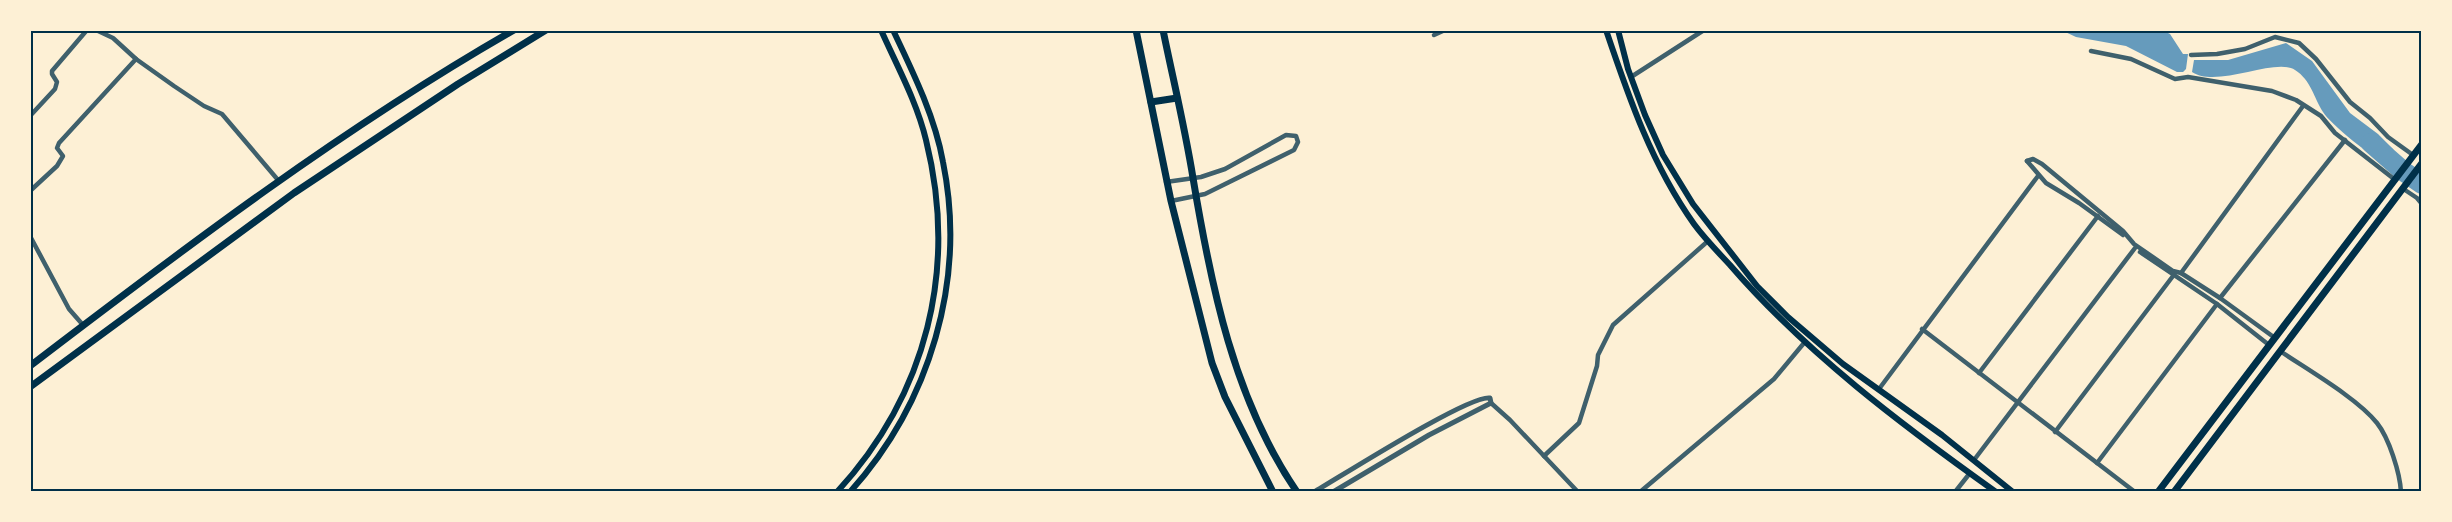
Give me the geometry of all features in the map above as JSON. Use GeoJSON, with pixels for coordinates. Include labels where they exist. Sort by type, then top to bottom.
{"type":"FeatureCollection","features":[{"type":"Feature","properties":{"kind":"main road"},"geometry":{"type":"LineString","coordinates":[[30,366],[185,247],[278,180],[439,74],[514,30]]}},
{"type":"Feature","properties":{"kind":"main road"},"geometry":{"type":"LineString","coordinates":[[30,387],[294,193],[458,84],[546,30]]}},
{"type":"Feature","properties":{"kind":"main road"},"geometry":{"type":"LineString","coordinates":[[837,492],[869,456],[900,402],[921,352],[931,313],[937,270],[938,208],[926,138],[881,30]]}},
{"type":"Feature","properties":{"kind":"main road"},"geometry":{"type":"LineString","coordinates":[[850,492],[891,441],[920,382],[937,332],[950,261],[949,205],[940,146],[930,115],[893,30]]}},
{"type":"Feature","properties":{"kind":"main road"},"geometry":{"type":"LineString","coordinates":[[1136,30],[1166,182],[1212,363],[1225,397],[1273,492]]}},
{"type":"Feature","properties":{"kind":"main road"},"geometry":{"type":"LineString","coordinates":[[1163,30],[1217,297],[1237,371],[1269,444],[1297,492]]}},
{"type":"Feature","properties":{"kind":"main road"},"geometry":{"type":"LineString","coordinates":[[1606,30],[1652,153],[1694,224],[1761,301],[1804,343],[1996,492]]}},
{"type":"Feature","properties":{"kind":"main road"},"geometry":{"type":"LineString","coordinates":[[1618,30],[1631,77],[1645,115],[1678,183],[1742,268],[1771,302],[1823,348],[1974,460],[2013,492]]}},
{"type":"Feature","properties":{"kind":"main road"},"geometry":{"type":"LineString","coordinates":[[1151,102],[1177,98]]}},
{"type":"Feature","properties":{"kind":"main road"},"geometry":{"type":"LineString","coordinates":[[2158,492],[2422,144]]}},
{"type":"Feature","properties":{"kind":"main road"},"geometry":{"type":"LineString","coordinates":[[2174,492],[2421,164]]}},
{"type":"Feature","properties":{"kind":"street"},"geometry":{"type":"LineString","coordinates":[[30,116],[55,89],[57,82],[52,71],[87,30]]}},
{"type":"Feature","properties":{"kind":"street"},"geometry":{"type":"LineString","coordinates":[[96,30],[113,38],[136,59],[200,103],[222,114],[278,180]]}},
{"type":"Feature","properties":{"kind":"street"},"geometry":{"type":"LineString","coordinates":[[1434,35],[1445,30]]}},
{"type":"Feature","properties":{"kind":"street"},"geometry":{"type":"LineString","coordinates":[[1631,77],[1704,30]]}},
{"type":"Feature","properties":{"kind":"street"},"geometry":{"type":"LineString","coordinates":[[2191,55],[2217,54],[2245,49],[2275,37],[2299,43],[2316,59],[2355,106],[2411,157]]}},
{"type":"Feature","properties":{"kind":"street"},"geometry":{"type":"LineString","coordinates":[[2091,51],[2140,62],[2175,79],[2188,77],[2279,93],[2296,100],[2321,116],[2344,140],[2395,178]]}},
{"type":"Feature","properties":{"kind":"street"},"geometry":{"type":"LineString","coordinates":[[30,191],[59,163],[63,156],[57,148],[59,143],[136,59]]}},
{"type":"Feature","properties":{"kind":"street"},"geometry":{"type":"LineString","coordinates":[[2181,273],[2303,106]]}},
{"type":"Feature","properties":{"kind":"street"},"geometry":{"type":"LineString","coordinates":[[1166,182],[1225,169],[1286,135],[1296,136],[1298,142],[1294,150],[1229,183],[1196,197],[1171,201]]}},
{"type":"Feature","properties":{"kind":"street"},"geometry":{"type":"LineString","coordinates":[[2220,298],[2344,140]]}},
{"type":"Feature","properties":{"kind":"street"},"geometry":{"type":"LineString","coordinates":[[2269,345],[2217,304],[2135,248],[2128,239],[2098,216],[2054,189],[2038,176],[2027,160],[2033,159],[2042,164],[2122,231],[2134,244],[2173,271],[2181,273],[2220,298],[2275,338]]}},
{"type":"Feature","properties":{"kind":"street"},"geometry":{"type":"LineString","coordinates":[[1879,389],[2038,176]]}},
{"type":"Feature","properties":{"kind":"street"},"geometry":{"type":"LineString","coordinates":[[2403,186],[2422,204]]}},
{"type":"Feature","properties":{"kind":"street"},"geometry":{"type":"LineString","coordinates":[[1979,373],[2098,216]]}},
{"type":"Feature","properties":{"kind":"street"},"geometry":{"type":"LineString","coordinates":[[30,236],[69,309],[83,326]]}},
{"type":"Feature","properties":{"kind":"street"},"geometry":{"type":"LineString","coordinates":[[1544,456],[1579,423],[1599,355],[1613,325],[1709,241]]}},
{"type":"Feature","properties":{"kind":"street"},"geometry":{"type":"LineString","coordinates":[[1974,460],[2135,248]]}},
{"type":"Feature","properties":{"kind":"street"},"geometry":{"type":"LineString","coordinates":[[2055,432],[2173,276]]}},
{"type":"Feature","properties":{"kind":"street"},"geometry":{"type":"LineString","coordinates":[[2097,463],[2217,304]]}},
{"type":"Feature","properties":{"kind":"street"},"geometry":{"type":"LineString","coordinates":[[1922,330],[2135,492]]}},
{"type":"Feature","properties":{"kind":"street"},"geometry":{"type":"LineString","coordinates":[[1640,492],[1774,379],[1804,343]]}},
{"type":"Feature","properties":{"kind":"street"},"geometry":{"type":"LineString","coordinates":[[2280,351],[2364,410],[2378,424],[2393,454],[2401,492]]}},
{"type":"Feature","properties":{"kind":"street"},"geometry":{"type":"LineString","coordinates":[[1314,492],[1432,423],[1472,402],[1486,398],[1491,399],[1491,403],[1578,492]]}},
{"type":"Feature","properties":{"kind":"street"},"geometry":{"type":"LineString","coordinates":[[1333,492],[1430,435],[1491,403]]}},
{"type":"Feature","properties":{"kind":"street"},"geometry":{"type":"LineString","coordinates":[[1954,492],[1970,473]]}},
{"type":"Feature","properties":{"kind":"water"},"geometry":{"type":"Polygon","coordinates":[[[2061,30],[2162,30],[2170,34],[2183,54],[2188,54],[2186,69],[2183,72],[2177,72],[2126,46],[2076,37],[2061,30]]]}},
{"type":"Feature","properties":{"kind":"water"},"geometry":{"type":"Polygon","coordinates":[[[2286,43],[2312,61],[2350,113],[2378,134],[2393,149],[2395,154],[2387,163],[2363,149],[2327,117],[2305,79],[2295,70],[2274,67],[2216,77],[2192,72],[2194,60],[2228,60],[2286,43]]]}},
{"type":"Feature","properties":{"kind":"waterway"},"geometry":{"type":"LineString","coordinates":[[2371,143],[2422,184]]}}]}
